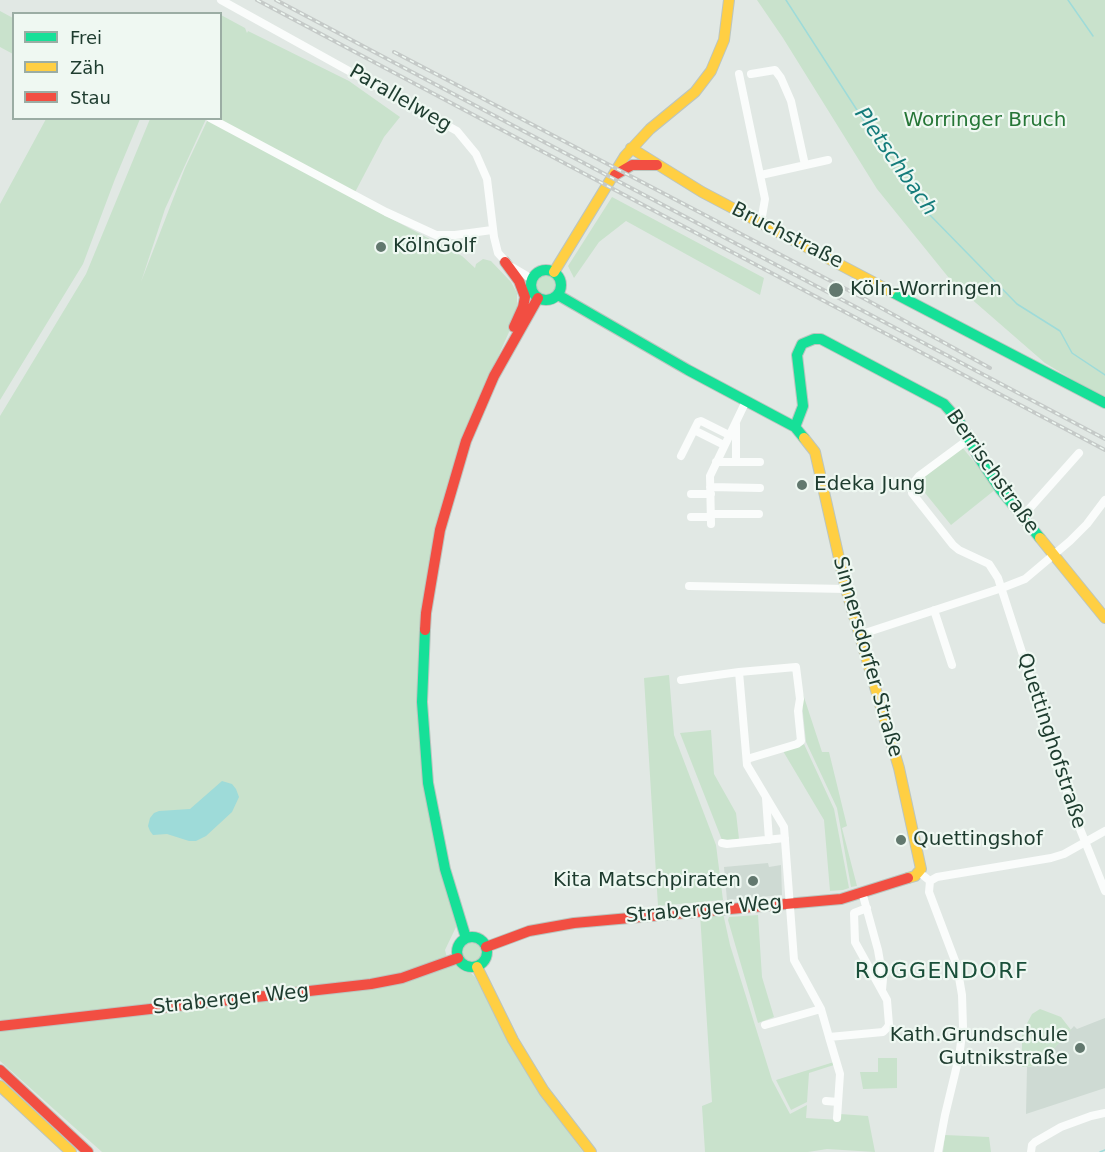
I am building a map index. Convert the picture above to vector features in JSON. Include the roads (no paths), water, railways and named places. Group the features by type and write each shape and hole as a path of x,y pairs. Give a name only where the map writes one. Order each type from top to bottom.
{"main road":[{"path":"554,272 610,178 631,148 695,92 706,79 715,64 724,40 729,0"},
{"name":"Bruchstraße","path":"631,148 702,192 1105,403"},
{"path":"610,178 632,165 657,165"},
{"path":"505,262 519,281 525,297 508,341 505,356"},
{"path":"544,270 554,272 561,285 558,295 548,301 538,298 531,290 532,279 544,270"},
{"name":"Sinnersdorfer Straße","path":"558,295 687,370 795,427 815,452 846,589 908,805 921,863 920,873"},
{"path":"466,938 445,869 428,783 423,728 424,644 435,552 450,492 479,410 505,356 538,298"},
{"name":"Berrischstraße","path":"795,427 803,396 797,355 802,344 810,340 817,339 944,404 959,421 1000,489 1105,618"},
{"name":"Straberger Weg","path":"486,947 530,931 574,923 841,899 911,878 920,873"},
{"path":"476,937 484,942 486,947 487,956 477,967 468,967 458,958 458,946 466,938 476,937"},
{"name":"Straberger Weg","path":"0,1026 386,982 458,958"},
{"path":"477,967 513,1040 544,1090 591,1152"},
{"path":"0,1070 88,1152"},
{"path":"0,1086 72,1152"}],"street":[{"name":"Parallelweg","path":"221,0 457,131 476,154 487,179 492,230 498,253 505,262"},
{"path":"751,74 775,70 781,78 791,101 805,165"},
{"path":"739,74 765,199 761,222"},
{"path":"214,120 377,208 436,235 492,230"},
{"path":"761,175 828,160"},
{"path":"505,262 532,279"},
{"path":"711,518 710,476 746,401"},
{"path":"681,456 698,422 701,421 729,435"},
{"path":"735,423 736,462"},
{"path":"694,430 724,446"},
{"name":"Quettinghofstraße","path":"969,439 919,476 914,482 912,493 953,545 989,564 994,570 1002,588 1085,843 1105,891"},
{"path":"1022,517 1079,453"},
{"path":"716,462 760,462"},
{"path":"691,494 760,488"},
{"path":"859,634 1025,579 1088,524 1105,500"},
{"path":"691,517 711,518 759,514"},
{"path":"689,586 846,589"},
{"path":"934,610 952,665"},
{"path":"681,680 796,667 800,699 798,711 801,741 747,759"},
{"path":"739,672 747,765 783,823 794,960 821,1009 840,1074 837,1118"},
{"path":"766,798 769,840"},
{"path":"930,881 1051,858 1105,831"},
{"path":"722,843 785,838"},
{"path":"920,873 930,881"},
{"path":"930,881 928,888 931,899 960,975 963,1012 959,1057 938,1152"},
{"path":"862,892 878,950 883,978 882,990"},
{"path":"829,1037 883,1032 889,1025 887,1000 855,942 854,913 867,908"},
{"path":"765,1025 821,1009"},
{"path":"826,1101 838,1102"},
{"path":"1031,1152 1035,1142 1061,1127 1105,1113"}],"water":[{"path":"222,781 232,784 239,797 232,812 206,836 196,841 189,841 167,834 153,835 150,831 148,826 154,813 190,809"}],"waterway":[{"name":"Pletschbach","path":"786,0 895,169 926,211 1017,304 1060,331 1072,353 1105,375"},
{"path":"1068,0 1093,36"},
{"name":"Pletschbach","path":"1100,1152 1105,1150"}],"railway":[{"path":"257,0 1105,450"},
{"path":"276,0 1105,439"},
{"path":"394,52 865,299 990,368"}],"place":[{"name":"KölnGolf","path":"381,247"},
{"name":"Köln-Worringen","path":"836,290"},
{"name":"Edeka Jung","path":"802,485"},
{"name":"Quettingshof","path":"901,840"},
{"name":"Kita Matschpiraten","path":"753,881"},
{"name":"Kath.Grundschule Gutnikstraße","path":"1080,1048"}],"district":[{"name":"ROGGENDORF","path":"942,972"}],"park label":[{"name":"Worringer Bruch","path":"985,121"}]}
